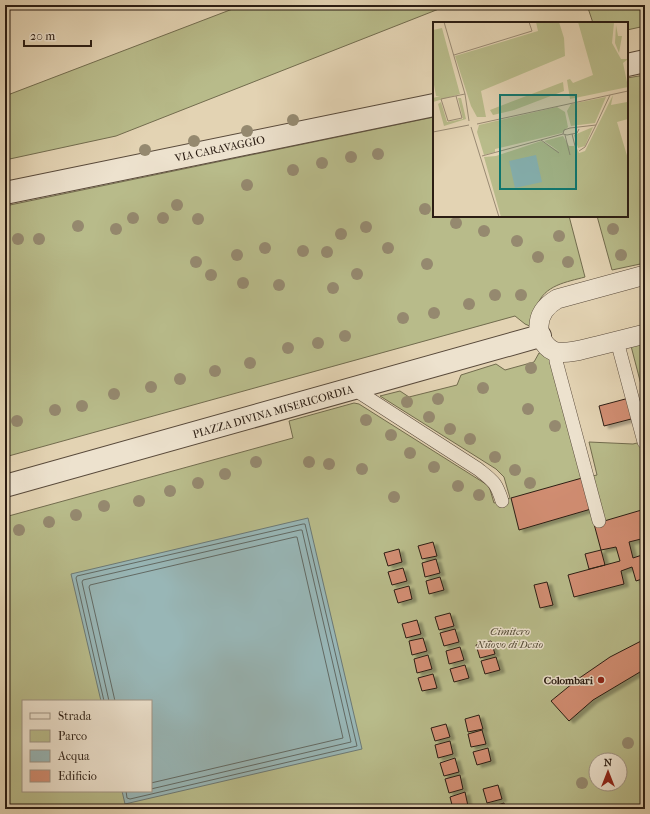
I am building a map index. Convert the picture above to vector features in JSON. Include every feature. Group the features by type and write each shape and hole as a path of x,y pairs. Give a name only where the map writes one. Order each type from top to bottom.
{"street":[{"path":"628,65 645,61"},
{"name":"VIA CARAVAGGIO","path":"5,193 433,105"},
{"path":"645,275 557,299 546,307 540,318 539,327 540,336 544,343 549,349 556,352 573,352 645,334"},
{"name":"PIAZZA DIVINA MISERICORDIA","path":"5,486 540,336"}],"lane":[{"path":"617,341 644,442"},
{"path":"556,352 556,361 599,521"},
{"path":"354,389 478,469 497,486 502,501"}],"green space":[{"path":"243,5 449,5 116,136 5,160 5,96"},
{"path":"587,5 645,5 645,26 628,30 628,22 593,22"},
{"path":"645,75 645,263 612,270 597,217 628,217 628,78"},
{"path":"433,117 433,217 569,217 585,277 564,283 545,293 537,306 532,327 525,324 515,316 5,457 5,206"},
{"path":"645,342 645,400 631,346"},
{"name":"Cimitero Nuovo di Desio","path":"549,352 588,477 597,475 589,442 633,444 645,441 645,809 5,809 5,517 293,438 289,421 354,403 359,404 489,486 494,503 510,498 504,477 496,469 380,396 400,391 409,397 457,385 461,375 496,364 505,370 534,362 539,353"}],"water":[{"path":"308,518 362,749 125,804 122,792 152,792 152,700 101,700 71,574"}],"building":[{"path":"629,398 635,418 604,426 599,406"},
{"path":"582,478 591,509 519,530 511,498"},
{"path":"645,509 645,538 629,542 633,558 645,554 645,578 636,581 632,567 621,571 624,584 574,597 568,575 620,561 616,547 601,550 594,524"},
{"path":"433,542 437,556 422,559 418,546"},
{"path":"399,549 402,562 388,566 384,553"},
{"path":"601,550 605,565 589,569 585,554"},
{"path":"436,559 440,573 425,577 422,563"},
{"path":"403,568 407,581 392,585 388,572"},
{"path":"440,577 444,590 429,594 426,581"},
{"path":"547,582 553,605 540,608 534,585"},
{"path":"409,586 412,599 398,603 394,590"},
{"path":"450,613 454,626 439,630 435,617"},
{"path":"417,620 421,634 406,638 402,624"},
{"path":"455,629 459,642 444,646 440,633"},
{"path":"423,638 427,651 412,655 409,641"},
{"name":"Colombari","path":"645,639 645,669 593,700 569,721 551,701 578,679 610,657"},
{"path":"491,641 495,654 480,658 476,645"},
{"path":"460,647 464,660 449,664 446,651"},
{"path":"428,655 432,669 417,673 414,659"},
{"path":"496,657 500,670 485,674 481,661"},
{"path":"465,665 469,678 454,682 450,669"},
{"path":"433,674 437,688 422,691 418,678"},
{"path":"479,715 483,729 468,732 465,719"},
{"path":"446,724 450,737 435,741 431,728"},
{"path":"482,730 486,744 471,747 468,734"},
{"path":"450,741 453,754 438,758 435,745"},
{"path":"488,748 491,761 477,765 473,752"},
{"path":"455,758 459,772 444,776 440,763"},
{"path":"460,775 463,789 449,793 445,779"},
{"path":"498,785 502,799 487,803 483,789"},
{"path":"465,792 468,806 453,809 450,797"},
{"path":"504,803 506,809 490,809 490,807"}],"place":[{"name":"Colombari","path":"601,680"}]}
